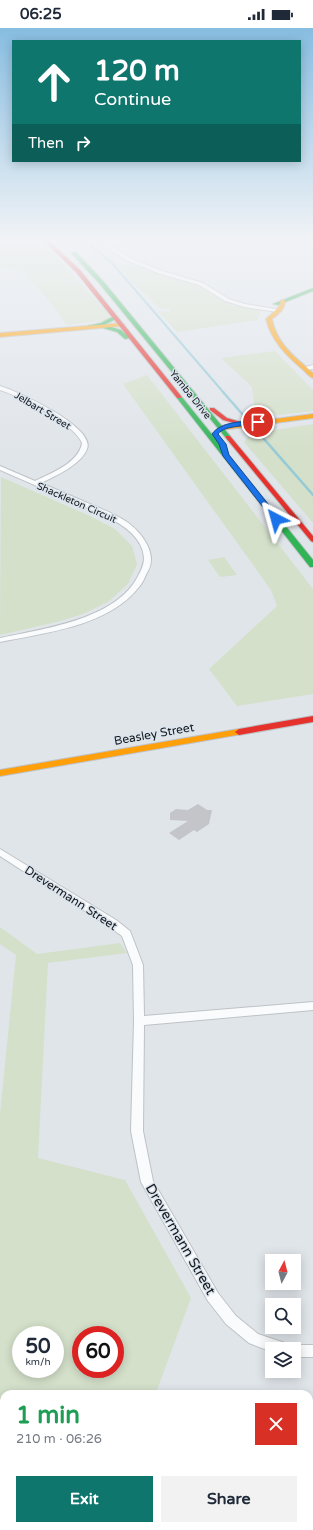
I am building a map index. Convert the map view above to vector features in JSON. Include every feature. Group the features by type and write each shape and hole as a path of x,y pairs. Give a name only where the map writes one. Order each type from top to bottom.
{"main road":[{"name":"Yamba Drive","path":"110,311 313,565"},
{"name":"Yamba Drive","path":"125,311 313,540"},
{"path":"273,311 271,315 271,331 276,338 309,367 313,376"},
{"path":"66,330 119,322 134,323"},
{"path":"0,335 105,327 119,322"},
{"path":"105,327 119,331 126,338 135,342"},
{"path":"202,404 225,419 246,425"},
{"path":"201,424 221,429 313,416"},
{"path":"233,443 246,425"},
{"path":"221,429 215,434 223,444 226,455"},
{"name":"Beasley Street","path":"0,773 313,719"}],"street":[{"path":"260,311 271,315"},
{"name":"Jelbart Street","path":"0,388 22,395 34,402 76,430 82,436 85,443 84,449 80,456 56,474 36,483"},
{"name":"Shackleton Circuit","path":"0,468 104,513 124,524 137,534 145,548 148,562 143,577 130,594 112,608 85,620 0,640"},
{"name":"Drevermann Street","path":"0,852 112,923 126,934 138,965 139,1022 137,1131 147,1182 213,1297 231,1320 254,1340 265,1343"},
{"path":"139,1022 313,1006"},
{"path":"301,1352 313,1351"}],"green space":[{"path":"57,311 106,311 110,316 105,321 66,325"},
{"path":"158,311 259,311 260,313 257,320 177,332"},
{"path":"275,351 313,390 313,411 279,415 255,410 252,387 221,358"},
{"path":"147,375 313,589 313,694 237,706 209,669 277,606 271,590 123,384"},
{"path":"313,424 313,523 244,442 250,434"},
{"path":"1,477 90,516 115,529 132,546 137,564 128,584 108,602 83,614 57,622 0,635"},
{"path":"224,557 237,575 220,577 208,560"},
{"path":"0,927 37,954 120,943 127,953 48,963 38,1158 125,1180 191,1298 157,1390 0,1390 0,1114 16,955 0,944"}],"building":[{"path":"198,804 207,810 212,810 209,824 197,832 194,830 179,840 169,833 188,821 170,820 170,813 176,809 188,810"}],"waterway":[{"path":"153,311 224,393"},
{"path":"223,392 313,495"}],"traffic: fast":[{"path":"125,311 228,437"},
{"path":"85,327 102,324 114,318"},
{"path":"105,327 119,331 127,338"},
{"path":"179,397 313,565"}],"traffic: slow":[{"path":"278,311 269,319 275,336 292,358 313,376"},
{"path":"0,335 122,325"},
{"path":"221,428 313,416"},
{"path":"0,773 239,732"}],"traffic: jam":[{"path":"110,311 179,397"},
{"path":"212,409 225,419 245,424"},
{"path":"228,437 313,540"},
{"path":"239,732 313,719"}],"route":[{"path":"258,422 225,427 218,429 215,434 223,444 226,455 276,519"}]}
